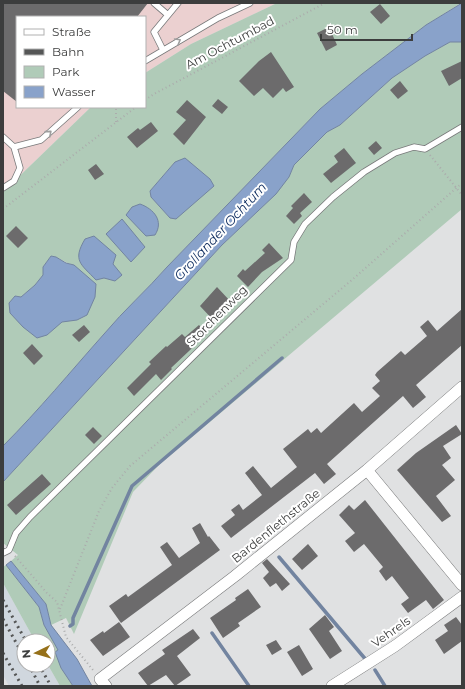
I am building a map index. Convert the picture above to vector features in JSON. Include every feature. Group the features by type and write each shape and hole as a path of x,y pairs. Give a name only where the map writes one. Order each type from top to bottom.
{"street":[{"name":"Bardenflethstraße","path":"103,682 367,470 462,387"},
{"path":"367,470 462,585"},
{"name":"Vehrels","path":"332,686 395,646 462,597"}],"lane":[{"path":"154,3 168,15"},
{"path":"163,50 154,32 178,3"},
{"path":"146,60 218,18 250,3"},
{"path":"14,148 41,140 77,108"},
{"name":"Storchenweg","path":"8,550 16,533 30,517 291,260 294,242 304,224 333,197 364,172 395,153 414,147 425,149 462,127"},
{"path":"3,137 14,148 20,168 14,181 3,188"},
{"path":"3,553 8,550"}],"path":[{"name":"Am Ochtumbad","path":"146,99 325,3"},
{"path":"116,108 116,122"},
{"path":"3,209 135,108"},
{"path":"425,149 462,195"},
{"path":"60,609 100,512 112,488 130,466 353,279 462,183"},
{"path":"6,200 8,204"},
{"path":"8,550 47,594 57,602 66,637 103,682"}],"shaded area":[{"path":"3,3 277,3 191,44 146,72 146,16 16,16 16,108 90,108 3,192"},
{"path":"3,583 31,633 16,633 16,673 53,673 60,686 9,686 3,675"}],"green space":[{"path":"277,3 461,3 426,25 362,74 320,109 119,317 3,446 3,192 90,108 146,108 146,72 191,44","holes":["175,162 214,186 170,218 151,197 150,191","51,256 74,265 88,311 84,317 60,323 47,335 15,296 21,297 35,285 43,275 43,267"]},
{"path":"450,42 462,42 462,209 159,465 133,492 74,634 66,618 51,625 46,604 11,561 18,555 3,543 3,482 222,245 261,208 289,177 294,165 327,132 340,125 392,78 425,56"},
{"path":"6,565 39,607 44,625 49,633 31,633 3,583 3,567"},
{"path":"56,645 59,650 61,668 73,686 60,686 53,673 56,673"}],"water":[{"name":"Grollander Ochtum","path":"462,3 462,42 450,42 425,56 392,78 340,125 327,132 294,165 289,177 276,194 222,245 3,482 3,446 127,308 152,284 320,109 362,74 426,25"},
{"path":"185,158 210,179 214,186 176,219 170,218 151,197 150,191 175,162"},
{"path":"140,204 150,209 158,220 158,230 155,235 146,236 126,215 132,207"},
{"path":"122,219 145,247 131,262 106,234"},
{"path":"94,236 116,255 113,264 122,275 115,281 104,278 96,280 80,262 79,252 81,246 85,239"},
{"path":"51,256 74,265 96,284 95,297 87,315 77,320 62,322 47,335 37,338 23,327 10,313 9,303 15,296 21,297 35,285 43,275 43,267"},
{"path":"11,561 46,604 51,625 77,659 92,686 73,686 61,668 56,655 56,651 58,650 56,646 56,633 48,633 44,625 39,607 6,565"}],"building":[{"path":"3,3 148,3 138,16 16,16 16,101 3,91"},
{"path":"380,4 390,16 381,24 370,12"},
{"path":"329,27 337,45 326,51 317,33"},
{"path":"271,52 294,87 286,92 283,88 273,98 263,88 254,96 239,81 259,61"},
{"path":"462,61 462,78 449,86 441,71"},
{"path":"400,81 408,91 398,99 390,90"},
{"path":"218,99 228,107 222,114 212,106"},
{"path":"187,100 206,117 184,145 173,134 186,120 176,112"},
{"path":"151,122 158,131 137,148 127,137 138,128 140,130"},
{"path":"376,141 382,148 374,155 368,148"},
{"path":"344,148 356,163 331,183 323,174 338,162 334,156"},
{"path":"96,164 104,174 95,180 88,170"},
{"path":"304,193 312,202 300,213 302,216 294,224 286,216 293,208 291,206"},
{"path":"16,226 28,238 18,248 6,236"},
{"path":"269,243 283,258 262,272 248,287 237,276 243,269 245,271 265,253 262,250"},
{"path":"217,287 231,302 214,321 200,306"},
{"path":"462,309 462,345 416,385 426,397 413,408 403,396 327,464 336,474 324,484 315,473 231,538 221,526 235,515 231,510 239,504 243,510 262,495 245,473 253,466 271,488 297,467 283,449 308,429 311,433 317,428 321,433 354,403 362,412 380,396 372,388 380,381 375,375 377,372 401,351 405,355 427,336 420,327 428,320 437,331"},
{"path":"84,325 90,332 79,342 72,335"},
{"path":"199,325 207,334 171,368 172,369 161,380 156,374 134,396 127,388 151,364 149,362 166,346 167,347 182,334 185,337"},
{"path":"32,344 43,356 34,365 23,353"},
{"path":"456,425 462,434 443,446 451,458 442,465 455,480 436,496 451,516 442,522 397,470 416,453"},
{"path":"93,427 102,436 94,444 85,435"},
{"path":"42,474 51,484 16,515 7,505"},
{"path":"365,500 444,600 433,609 426,600 408,613 401,604 409,598 392,576 386,581 379,571 383,567 364,544 354,552 345,541 355,533 339,515 349,505 354,510"},
{"path":"200,523 208,537 209,536 220,550 121,623 109,606 126,594 128,597 172,565 160,547 167,542 179,558 200,543 192,528"},
{"path":"308,544 318,556 302,570 292,559"},
{"path":"267,559 290,584 282,591 276,583 270,587 263,578 269,572 262,563"},
{"path":"248,589 261,607 238,623 240,626 223,638 210,618 236,600 235,598"},
{"path":"325,615 334,627 329,631 342,651 330,659 309,629"},
{"path":"456,617 462,625 462,641 444,654 435,640 448,631 444,625"},
{"path":"119,622 130,637 103,656 90,640 103,631 104,633"},
{"path":"193,629 200,638 177,656 191,675 175,686 166,675 148,686 138,673 165,654 162,650"},
{"path":"276,640 282,649 272,655 266,645"},
{"path":"299,645 313,669 302,676 287,652"}],"waterway":[{"path":"70,626 73,624 73,618 132,486 282,358"},
{"path":"279,557 367,661"},
{"path":"212,633 249,686"},
{"path":"375,670 385,686"}],"railway":[{"path":"3,600 22,633"},
{"path":"3,619 16,643"},
{"path":"3,653 22,686"},
{"path":"33,673 40,686"},
{"path":"44,673 51,686"}]}
